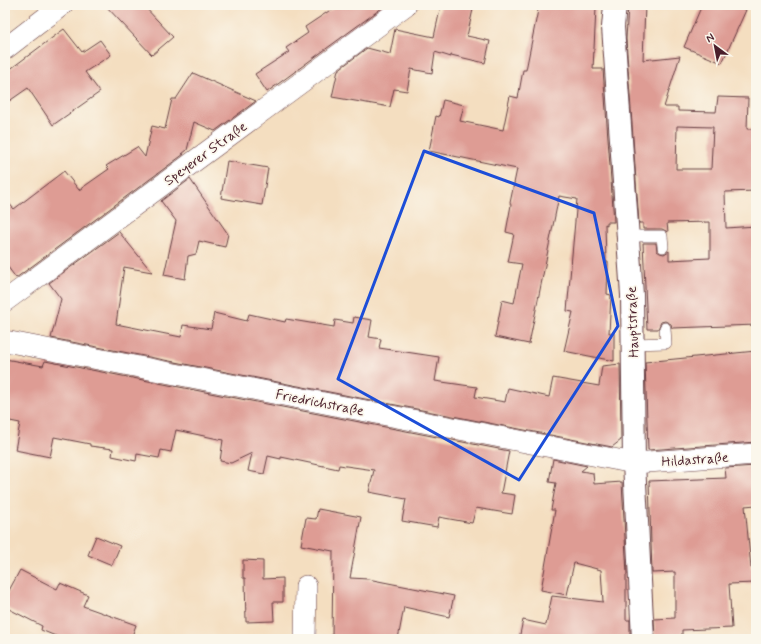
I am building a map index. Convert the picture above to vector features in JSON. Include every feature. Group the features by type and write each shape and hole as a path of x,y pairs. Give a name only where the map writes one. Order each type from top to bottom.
{"street":[{"path":"5,48 62,5"},
{"name":"Speyerer Straße","path":"5,301 406,5"},
{"name":"Hauptstraße","path":"615,5 613,27 632,295 634,463 642,639"},
{"name":"Friedrichstraße","path":"5,341 634,463"},
{"name":"Hildastraße","path":"634,463 756,454"},
{"path":"305,639 306,586"}],"lane":[{"path":"628,236 662,236 662,247"},
{"path":"633,344 666,343 665,328"}],"highlighted area":[{"path":"424,151 594,213 618,326 519,480 338,379"}],"building":[{"path":"105,5 143,5 173,37 152,55"},
{"path":"338,5 386,5 267,92 255,74 289,52 286,48 308,33 305,27"},
{"path":"441,5 474,5 467,36 490,41 485,63 451,55 451,57 435,52 432,73 411,69 407,91 394,89 390,107 332,97 338,70 367,48 390,54 395,29 434,37"},
{"path":"539,5 581,5 596,8 593,69 603,69 614,222 607,222 607,225 605,224 606,262 608,262 607,294 611,295 609,333 614,333 614,361 564,351 573,312 567,311 577,199 559,196 529,344 495,337 502,300 514,303 522,264 508,262 514,234 506,232 517,169 429,151 436,116 439,117 443,100 464,105 460,121 503,130 510,96 518,98 523,70 526,70"},
{"path":"628,5 645,5 643,60 680,56 664,107 678,107 678,111 716,112 718,97 748,98 747,129 756,129 756,191 725,192 726,228 756,226 756,325 672,328 671,324 665,321 661,322 658,329 647,329 643,243 656,243 657,251 660,253 664,254 669,251 669,260 710,258 710,222 667,223 668,232 662,229 643,229 643,223 639,223 626,39","holes":["677,126 713,127 711,169 676,169"]},
{"path":"702,5 734,5 746,10 722,63 684,47"},
{"path":"64,29 82,52 100,40 111,55 85,72 100,92 53,125 28,88 5,104 5,73"},
{"path":"193,73 256,101 215,131 194,122 187,150 182,154 184,154 16,278 5,263 5,199 14,209 64,171 79,190 109,169 106,166 137,147 145,157 152,126 165,129 172,99 176,99"},
{"path":"227,161 268,168 262,205 221,198"},
{"path":"190,179 228,234 225,247 199,241 196,254 188,256 185,279 164,275 176,221 161,201"},
{"path":"119,232 152,272 124,267 116,324 181,337 183,325 211,329 214,313 247,321 249,314 285,322 286,319 334,327 335,320 353,323 354,317 372,320 369,337 381,339 379,348 439,357 435,381 477,387 475,397 505,402 508,388 549,397 553,378 599,386 602,366 620,364 621,440 612,447 51,338 61,299 49,283"},
{"path":"756,351 756,442 648,450 645,362"},
{"path":"5,359 43,366 45,361 509,451 501,493 515,495 512,514 476,508 472,523 439,517 437,527 402,521 406,499 369,492 374,470 339,465 338,469 281,457 281,459 268,456 264,474 248,471 252,453 231,463 220,461 223,440 176,430 171,452 161,450 159,458 137,454 136,461 112,456 113,449 90,446 90,444 54,437 50,457 15,450 20,423 5,420"},
{"path":"553,459 587,466 581,471 593,473 594,484 622,482 627,575 626,620 630,620 630,639 519,639 523,620 546,625 552,596 603,602 601,570 574,563 567,595 541,590 555,510 551,510 556,483 549,482"},
{"path":"756,466 756,505 745,506 751,568 754,568 755,583 729,584 732,628 682,630 682,639 655,639 654,619 675,618 675,572 652,573 649,481 726,478 725,468"},
{"path":"318,509 361,517 350,578 368,579 454,596 449,617 404,607 398,639 332,639 333,551 301,545 306,518 316,519"},
{"path":"96,536 120,546 112,565 88,555"},
{"path":"243,560 263,561 263,579 283,578 283,602 273,602 274,621 246,622"},
{"path":"20,570 57,589 60,583 88,595 83,606 136,625 131,639 63,639 41,630 42,626 5,607 5,598"}]}
